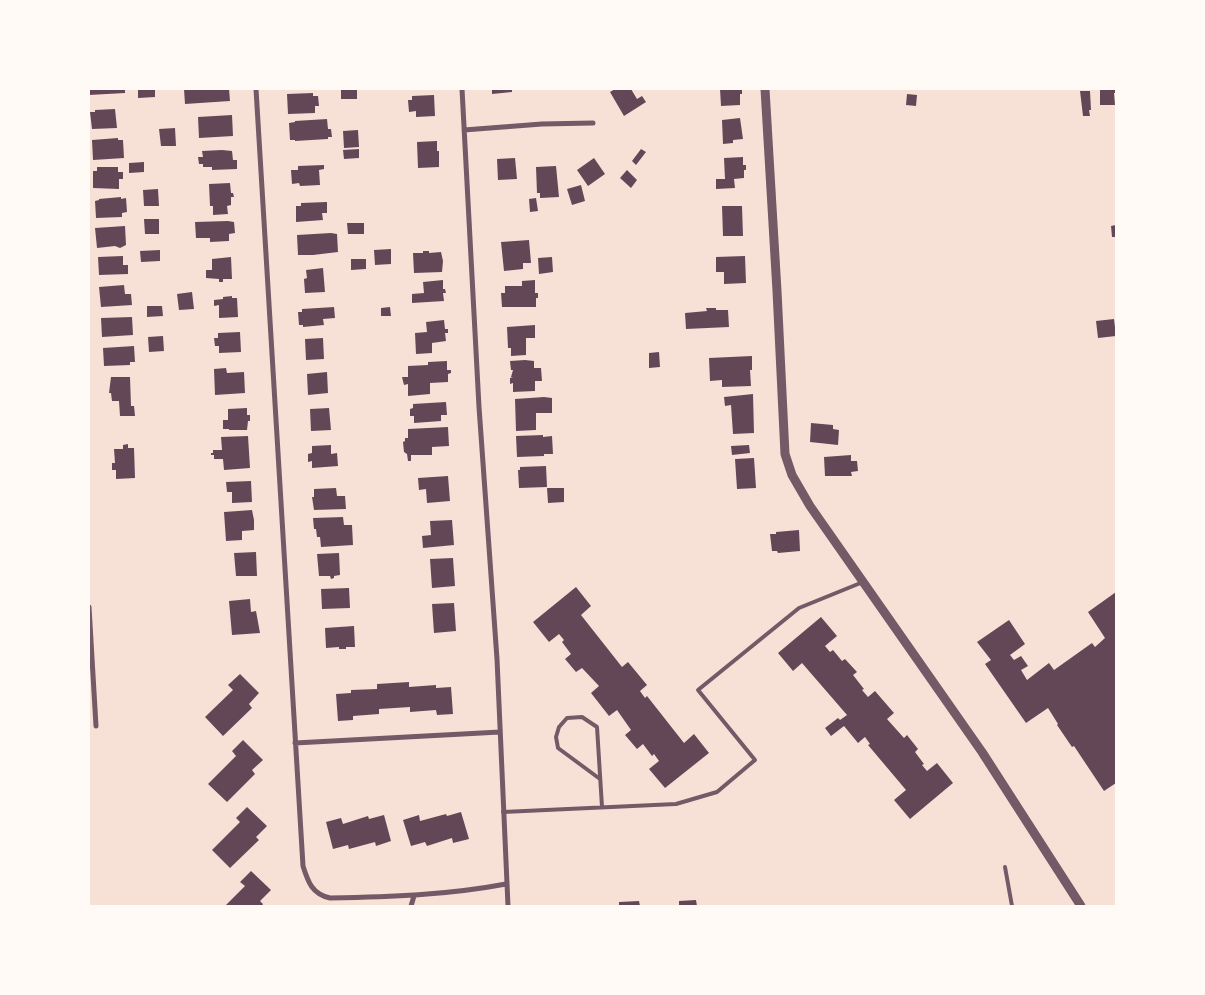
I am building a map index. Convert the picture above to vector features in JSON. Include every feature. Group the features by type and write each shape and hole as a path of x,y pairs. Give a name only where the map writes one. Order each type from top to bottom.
{"street":[{"path":"256,89 303,866 308,883 320,896 330,898 414,896 470,891 506,884"},
{"path":"462,89 479,407 497,659 508,906"},
{"path":"765,89 778,291 785,454 792,475 810,506 982,752 1081,906"},
{"path":"464,130 542,124 593,123"},
{"path":"89,607 96,726"},
{"path":"295,743 500,732"},
{"path":"411,906 414,896"}],"lane":[{"path":"504,812 676,804 717,792 755,760 698,690 799,608 863,582"},
{"path":"600,779 558,748 556,737 559,727 568,718 582,717 597,727 602,808"},
{"path":"1005,867 1012,906"}],"building":[{"path":"89,89 125,89 125,93 89,95"},
{"path":"138,89 155,89 155,97 138,98"},
{"path":"184,89 229,89 230,101 185,104"},
{"path":"341,89 357,89 357,99 341,99"},
{"path":"492,89 512,89 512,92 492,94"},
{"path":"615,89 631,89 637,99 642,96 646,102 624,116 610,92"},
{"path":"720,89 742,89 740,105 721,106"},
{"path":"1100,89 1116,89 1116,93 1114,93 1115,105 1100,105"},
{"path":"1080,91 1090,91 1090,116 1083,116"},
{"path":"313,93 313,96 318,96 319,106 315,106 315,113 288,114 287,94"},
{"path":"907,94 917,95 916,106 906,105"},
{"path":"434,95 435,116 416,117 416,111 409,112 408,100 412,100 412,96"},
{"path":"115,109 117,128 92,129 90,112"},
{"path":"232,115 233,136 199,138 198,117"},
{"path":"740,118 743,139 723,144 722,120"},
{"path":"327,119 328,129 331,129 332,137 328,137 328,139 290,140 289,123"},
{"path":"175,128 176,146 161,146 159,129"},
{"path":"358,130 359,147 344,148 343,131"},
{"path":"118,138 118,140 123,140 124,158 93,160 92,140"},
{"path":"437,141 439,167 418,168 417,142"},
{"path":"359,149 359,158 344,159 343,150"},
{"path":"641,149 646,152 636,165 632,161"},
{"path":"202,151 232,151 233,160 237,160 237,169 212,170 212,167 203,167 203,164 199,164 198,157 203,157"},
{"path":"743,157 743,165 746,165 744,178 734,179 735,188 716,189 716,179 725,179 724,158"},
{"path":"515,158 517,179 498,180 497,159"},
{"path":"594,158 605,174 588,186 577,170"},
{"path":"144,162 144,172 129,173 129,163"},
{"path":"324,165 324,169 319,170 320,185 300,186 299,183 292,184 291,170 298,170 298,166"},
{"path":"556,166 559,197 540,198 540,193 537,193 536,167"},
{"path":"97,167 118,167 118,172 123,172 123,179 119,179 119,189 93,188 93,171 97,171"},
{"path":"627,170 637,180 631,188 620,178"},
{"path":"230,183 231,193 233,193 234,197 231,197 231,205 227,206 228,214 213,215 213,206 210,206 209,184"},
{"path":"581,185 585,201 572,205 567,189"},
{"path":"158,189 159,206 144,206 143,190"},
{"path":"121,197 121,199 126,198 127,212 122,213 122,217 96,218 95,201"},
{"path":"536,198 538,211 530,212 529,199"},
{"path":"327,202 327,213 322,213 323,220 296,222 296,206 301,206 301,203"},
{"path":"722,206 742,206 743,236 723,236"},
{"path":"144,219 159,219 159,234 145,234"},
{"path":"195,222 234,222 235,233 229,234 229,241 210,242 210,238 196,238"},
{"path":"347,223 364,223 364,234 348,234"},
{"path":"1116,225 1116,237 1112,237 1111,226"},
{"path":"125,226 126,245 120,248 115,246 97,248 95,228"},
{"path":"337,234 338,252 298,255 297,235"},
{"path":"529,240 531,263 523,263 523,269 504,271 501,242"},
{"path":"391,249 391,264 375,265 374,250"},
{"path":"160,250 160,261 141,262 140,251"},
{"path":"423,251 429,251 429,253 441,252 443,261 442,272 414,273 413,253 423,253"},
{"path":"123,256 123,265 128,265 128,274 99,275 98,257"},
{"path":"745,256 746,283 724,284 724,272 716,272 716,257"},
{"path":"231,257 232,279 223,279 223,282 219,282 219,279 206,278 206,270 212,270 212,259"},
{"path":"552,257 553,272 539,274 538,258"},
{"path":"351,259 366,259 366,269 351,270"},
{"path":"323,268 325,292 305,293 304,279 307,278 306,270"},
{"path":"443,280 443,289 445,289 446,293 443,293 444,301 412,303 412,294 424,293 423,282"},
{"path":"535,280 535,293 538,293 536,307 502,307 501,293 505,293 505,286 522,286 522,281"},
{"path":"124,285 125,294 131,294 132,305 101,307 99,287"},
{"path":"192,292 194,309 179,310 177,294"},
{"path":"232,296 232,298 237,298 238,317 219,318 219,305 214,306 214,300"},
{"path":"147,306 162,306 163,316 147,317"},
{"path":"334,307 335,318 323,319 324,325 303,327 303,325 299,325 298,312 302,312 302,309"},
{"path":"390,307 391,316 381,316 381,308"},
{"path":"706,308 728,310 729,327 686,329 685,313 707,311"},
{"path":"132,317 133,335 102,337 101,318"},
{"path":"1114,319 1116,336 1098,338 1096,321"},
{"path":"444,320 445,329 448,329 448,333 445,333 446,341 432,343 432,353 416,354 415,333 427,332 426,322"},
{"path":"535,325 535,338 526,338 526,355 511,356 511,348 508,348 507,327"},
{"path":"240,332 241,352 219,353 219,346 215,346 214,338 218,338 218,333"},
{"path":"163,336 164,351 149,352 148,337"},
{"path":"323,338 324,359 306,360 305,339"},
{"path":"134,346 135,362 130,362 130,365 104,366 103,348"},
{"path":"659,352 660,367 649,368 649,353"},
{"path":"752,356 752,370 750,370 751,386 722,387 722,380 710,381 709,358"},
{"path":"447,361 447,370 451,370 451,373 448,374 448,382 430,383 430,394 408,396 408,384 404,385 402,377 408,377 408,366 428,365 428,362"},
{"path":"510,361 534,361 534,368 541,368 542,381 535,381 535,391 513,392 513,383 510,384 513,370 511,370"},
{"path":"226,368 227,373 244,372 245,393 215,395 214,369"},
{"path":"327,372 328,393 308,395 307,374"},
{"path":"111,377 130,377 131,406 134,406 135,416 120,416 119,401 112,401 111,393 109,393"},
{"path":"753,394 754,433 733,434 731,405 725,406 724,397"},
{"path":"552,398 552,413 536,413 536,430 516,431 515,399"},
{"path":"446,402 447,415 441,415 441,421 414,423 414,416 410,416 410,409 413,408 413,404"},
{"path":"247,408 247,415 250,415 250,421 248,421 247,430 223,429 223,420 228,420 228,409"},
{"path":"329,408 331,430 311,431 310,409"},
{"path":"811,423 833,425 833,429 839,430 838,445 810,442"},
{"path":"448,427 449,446 432,447 432,455 411,455 411,461 408,461 407,454 404,452 403,442 405,438 408,438 408,429"},
{"path":"543,435 543,437 552,436 553,454 517,457 516,436"},
{"path":"248,436 250,468 224,470 223,459 214,459 214,455 211,455 213,450 222,450 221,437"},
{"path":"128,444 128,448 134,448 135,478 116,479 116,470 112,470 112,463 115,463 114,449 123,449 123,445"},
{"path":"331,445 331,454 337,453 338,466 312,468 312,461 308,462 308,454 312,453 312,446"},
{"path":"749,445 750,453 732,455 731,446"},
{"path":"851,455 851,461 857,461 858,471 851,472 852,476 825,476 824,457"},
{"path":"754,458 756,488 737,489 735,459"},
{"path":"546,466 547,487 519,488 518,470 520,470 520,467"},
{"path":"448,476 450,501 427,503 426,489 419,490 418,478"},
{"path":"251,481 252,502 232,503 232,492 227,492 226,482"},
{"path":"336,488 337,496 345,496 346,509 314,510 312,497 314,497 314,489"},
{"path":"547,488 564,488 564,502 548,503"},
{"path":"252,510 254,530 242,531 242,540 226,541 224,512"},
{"path":"343,517 344,525 352,525 353,545 321,547 320,537 317,537 316,529 314,529 313,518"},
{"path":"452,520 454,545 423,548 422,536 431,535 430,521"},
{"path":"799,530 800,551 778,553 777,551 772,551 770,534"},
{"path":"256,552 257,576 236,576 234,553"},
{"path":"339,553 340,575 334,576 331,579 330,576 319,576 317,554"},
{"path":"453,558 455,586 432,588 430,559"},
{"path":"576,587 591,606 581,615 622,667 628,662 647,685 640,691 645,698 647,696 684,743 694,734 709,753 665,788 649,769 659,761 654,754 652,756 643,744 637,749 625,735 631,730 617,710 609,716 591,693 599,686 582,668 576,672 565,659 571,654 562,642 564,640 559,634 549,642 533,622"},
{"path":"349,588 350,608 322,609 321,589"},
{"path":"1116,592 1116,783 1104,791 1074,746 1072,747 1057,725 1048,708 1026,723 985,664 991,660 977,642 1009,620 1025,644 1010,655 1014,660 1021,656 1028,666 1021,670 1027,680 1049,663 1054,670 1092,643 1095,647 1105,638 1088,612"},
{"path":"250,599 251,612 256,611 260,633 232,635 229,601"},
{"path":"454,603 456,631 434,633 432,604"},
{"path":"821,617 837,636 825,646 830,652 833,650 842,661 845,659 857,672 853,675 868,697 875,691 894,713 887,719 904,738 907,735 918,749 915,752 927,771 937,763 953,783 910,819 894,800 906,790 868,745 870,744 865,737 858,743 844,726 831,736 825,728 838,718 840,720 847,715 802,663 793,671 778,653"},
{"path":"354,626 355,647 346,647 346,649 339,649 339,647 326,648 325,628"},
{"path":"240,674 259,693 249,704 252,708 223,736 205,717 233,690 228,685"},
{"path":"409,682 409,687 436,685 436,688 451,687 453,714 437,715 436,710 410,712 410,707 379,709 379,714 353,716 353,720 338,721 336,694 351,693 351,690 377,689 377,684"},
{"path":"243,740 263,760 252,770 255,774 227,802 208,784 236,756 232,751"},
{"path":"247,807 267,826 256,837 259,840 230,868 212,850 240,822 236,818"},
{"path":"461,812 469,839 453,843 452,838 427,846 425,842 411,846 403,820 419,815 420,821"},
{"path":"384,815 391,841 376,846 375,842 349,849 348,845 333,849 326,822 341,818 343,824 368,816 369,819"},
{"path":"251,871 271,890 260,901 263,904 262,906 225,906 245,886 240,882"},
{"path":"696,900 697,906 679,906 679,901"},
{"path":"639,901 640,906 619,906 619,902"}]}
